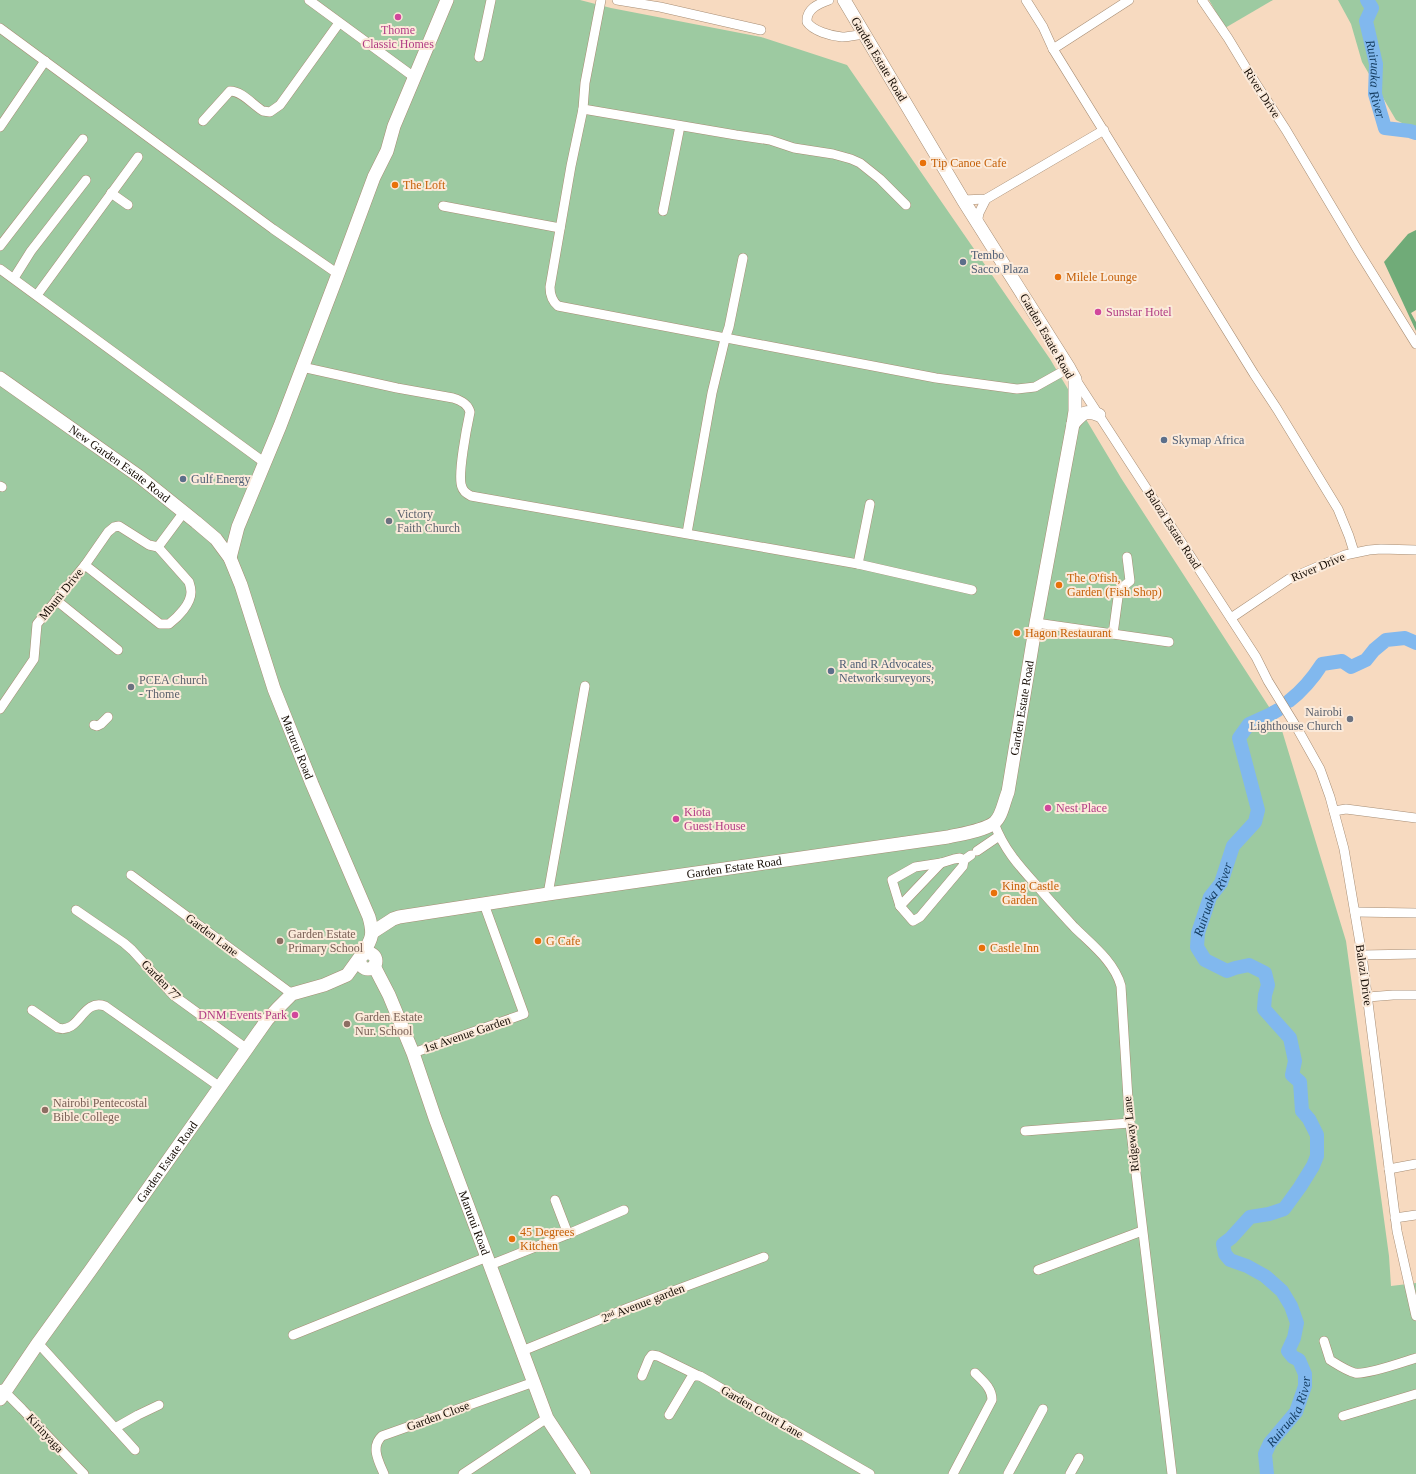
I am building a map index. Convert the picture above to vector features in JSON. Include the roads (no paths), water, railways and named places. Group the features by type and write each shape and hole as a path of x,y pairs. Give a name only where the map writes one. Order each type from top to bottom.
{"street":[{"path":"309,0 414,77"},
{"path":"230,558 238,527 265,463 374,177 387,151 394,126 447,0"},
{"path":"479,57 491,0"},
{"path":"601,0 583,109 574,149 560,228 550,294 553,301 558,306 936,378 1017,389 1035,387 1072,373"},
{"path":"617,0 661,3 761,30"},
{"path":"829,0 814,7 808,12 807,22 809,26 817,30 842,37 864,34"},
{"name":"Garden Estate Road","path":"2,1393 95,1265 276,1009 292,994 324,985 347,975 368,961 373,935 393,919 548,894 948,837 966,833 994,823 999,816 1008,792 1036,623 1073,424 1074,411 1072,373 977,223 844,0"},
{"path":"1026,0 1043,27 1053,49 1334,502 1349,536 1354,552"},
{"path":"1053,49 1129,0"},
{"name":"River Drive","path":"1202,0 1228,38 1286,130 1416,344"},
{"path":"203,121 230,91 241,94 266,113 273,111 285,98 340,23"},
{"path":"0,28 338,274"},
{"path":"0,127 46,61"},
{"path":"583,109 770,140 794,148 833,154 851,159 860,163 874,174 906,205"},
{"path":"663,211 680,126"},
{"path":"963,200 986,199 1104,130"},
{"path":"0,246 83,139"},
{"path":"37,296 138,157"},
{"path":"14,278 31,251 86,180"},
{"path":"111,193 128,205"},
{"path":"977,223 979,213 986,199"},
{"path":"443,206 560,228"},
{"path":"687,533 712,393 729,327 743,258"},
{"path":"0,269 265,463"},
{"path":"302,367 397,388 453,398 465,404 469,408 470,412 462,457 461,483 464,491 470,496 687,533 748,546 858,564 972,590"},
{"name":"Balozi Estate Road","path":"1072,373 1256,656 1268,681"},
{"name":"New Garden Estate Road","path":"0,378 140,477 216,539 230,558"},
{"path":"1073,424 1084,413 1089,412 1099,415"},
{"path":"858,564 870,504"},
{"path":"85,565 160,624 169,624 183,611 191,596 191,589 189,582 158,547 184,512"},
{"name":"Mbuni Drive","path":"0,709 34,659 37,624 85,565 108,532 114,527 119,526 149,545 158,547"},
{"path":"216,539 238,527"},
{"name":"River Drive","path":"1231,618 1289,579 1316,566 1354,552 1380,549 1416,550"},
{"path":"1113,634 1119,590 1130,581 1127,557"},
{"name":"Marurui Road","path":"230,558 241,586 274,689 312,784 369,917 373,935"},
{"path":"56,600 118,650"},
{"path":"1036,623 1169,642"},
{"name":"Balozi Drive","path":"1268,681 1320,769 1334,811 1344,849 1368,997 1395,1218 1400,1247 1412,1275 1416,1316"},
{"path":"548,894 585,686"},
{"path":"94,725 97,726 101,724 108,717"},
{"path":"1334,811 1346,809 1416,818"},
{"name":"Ridgeway Lane","path":"994,823 999,836 1011,856 1072,925 1108,961 1118,977 1121,986 1130,1123 1172,1474"},
{"path":"971,855 920,917 913,921 900,906 892,880 915,867 941,863 954,858 971,855 999,836"},
{"path":"900,906 941,863"},
{"name":"Garden Lane","path":"131,875 292,994"},
{"name":"1st Avenue Garden","path":"413,1053 524,1014 484,904"},
{"name":"Garden 77","path":"76,910 132,950 173,995 247,1049"},
{"path":"1355,912 1416,913"},
{"path":"369,917 393,919"},
{"path":"1362,955 1416,954"},
{"name":"Marurui Road","path":"368,961 389,995 413,1053 435,1118 548,1418 584,1474"},
{"path":"1368,997 1416,995"},
{"path":"32,1010 58,1028 67,1029 75,1024 87,1009 92,1006 105,1006 220,1087"},
{"path":"1025,1131 1130,1123"},
{"path":"1389,1169 1416,1164"},
{"path":"555,1200 568,1234"},
{"path":"294,1334 489,1261 568,1234 624,1210"},
{"path":"1395,1218 1416,1215"},
{"path":"1038,1270 1142,1231"},
{"name":"2ⁿᵈ Avenue garden","path":"522,1351 628,1308 764,1257"},
{"path":"1324,1341 1330,1360 1354,1373 1380,1369 1416,1358"},
{"path":"38,1343 135,1450"},
{"name":"Garden Court Lane","path":"642,1376 649,1358 652,1355 658,1356 698,1376 870,1474"},
{"path":"953,1474 992,1400 992,1393 989,1388 975,1373"},
{"path":"669,1415 691,1378 698,1376"},
{"name":"Garden Close","path":"384,1474 376,1452 377,1442 382,1436 534,1382"},
{"name":"Kirinyaga","path":"2,1393 84,1474"},
{"path":"1343,1416 1416,1394"},
{"path":"115,1428 159,1405"},
{"path":"1008,1474 1043,1409"},
{"path":"463,1474 548,1418"},
{"path":"1070,1474 1079,1458"}],"waterway":[{"name":"Ruiruaka River","path":"1367,0 1372,8 1366,21 1376,64 1375,94 1385,128 1416,133"},
{"name":"Ruiruaka River","path":"1289,701 1307,684 1322,664 1342,661 1351,667 1366,660 1374,650 1386,640 1405,638 1416,643"},
{"name":"Ruiruaka River","path":"1267,1474 1265,1454 1270,1443 1296,1412 1305,1386 1305,1374 1299,1360 1293,1357 1288,1351 1294,1338 1297,1323 1291,1306 1282,1291 1265,1276 1247,1266 1230,1260 1225,1254 1223,1244 1231,1238 1250,1217 1269,1214 1284,1209 1313,1166 1317,1156 1317,1135 1309,1119 1302,1111 1300,1082 1292,1075 1295,1061 1290,1038 1264,1009 1265,995 1268,985 1265,973 1249,965 1227,971 1205,960 1197,947 1198,933 1210,897 1221,883 1233,846 1255,822 1258,810 1239,738 1249,724 1278,710"}],"place":[{"name":"Thome Classic Homes","path":"398,17"},
{"name":"Tip Canoe Cafe","path":"923,163"},
{"name":"The Loft","path":"395,185"},
{"name":"Tembo Sacco Plaza","path":"963,262"},
{"name":"Milele Lounge","path":"1058,277"},
{"name":"Sunstar Hotel","path":"1098,312"},
{"name":"Skymap Africa","path":"1164,440"},
{"name":"Gulf Energy","path":"183,479"},
{"name":"Victory Faith Church","path":"389,521"},
{"name":"The O'fish, Garden (Fish Shop)","path":"1059,585"},
{"name":"Hagon Restaurant","path":"1017,633"},
{"name":"R and R Advocates, Network surveyors,","path":"831,671"},
{"name":"PCEA Church - Thome","path":"131,687"},
{"name":"Nairobi Lighthouse Church","path":"1350,719"},
{"name":"Nest Place","path":"1048,808"},
{"name":"Kiota Guest House","path":"676,819"},
{"name":"King Castle Garden","path":"994,893"},
{"name":"Garden Estate Primary School","path":"280,941"},
{"name":"G Cafe","path":"538,941"},
{"name":"Castle Inn","path":"982,948"},
{"name":"DNM Events Park","path":"295,1015"},
{"name":"Garden Estate Nur. School","path":"347,1024"},
{"name":"Nairobi Pentecostal Bible College","path":"45,1110"},
{"name":"45 Degrees Kitchen","path":"512,1239"}]}
